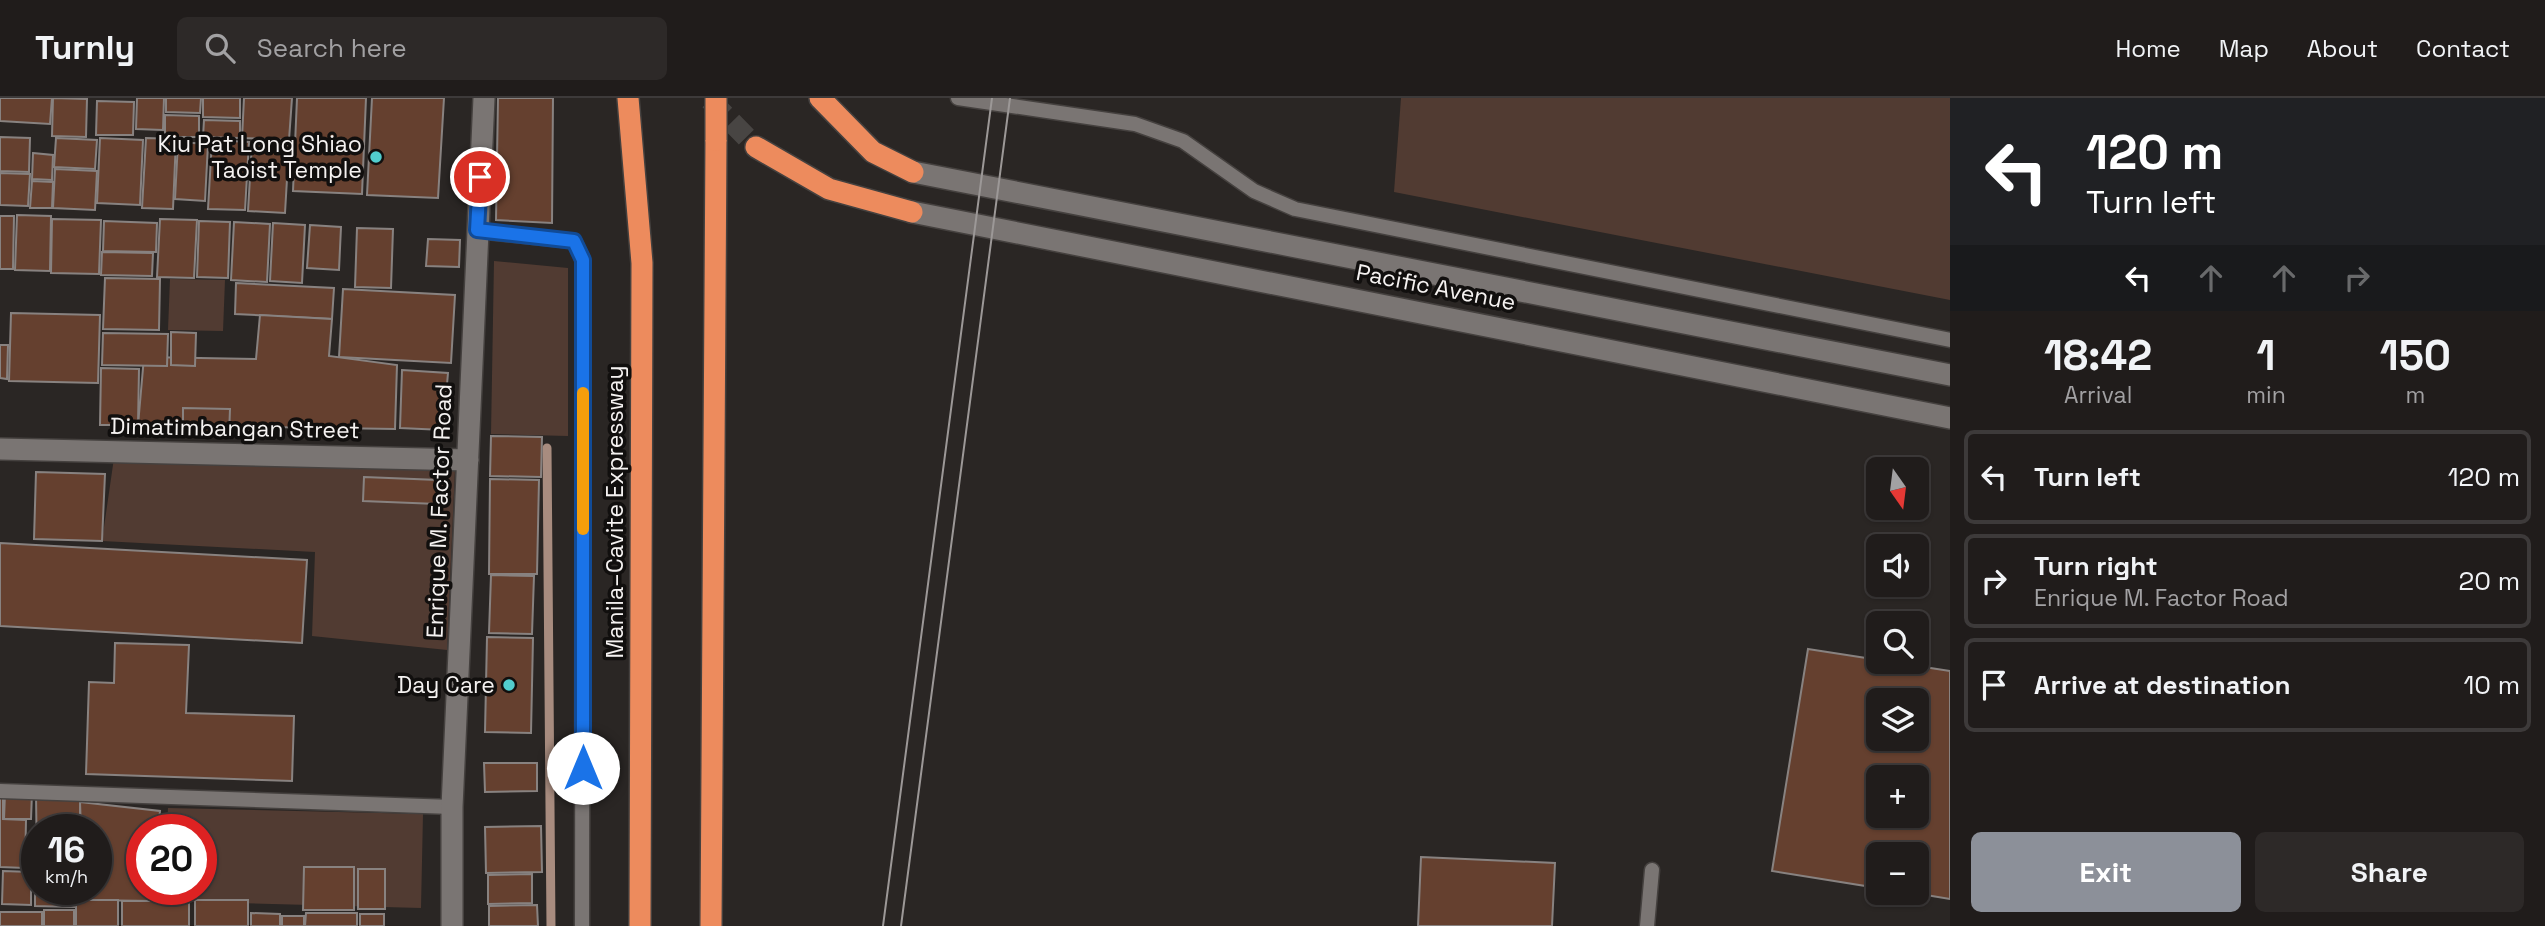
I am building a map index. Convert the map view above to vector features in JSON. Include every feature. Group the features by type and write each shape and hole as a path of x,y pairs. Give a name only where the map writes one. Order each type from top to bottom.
{"highway":[{"name":"Manila–Cavite Expressway","path":"628,98 642,262 640,926"},
{"path":"711,926 716,98"},
{"path":"820,98 873,152 913,172"},
{"path":"756,147 829,189 912,212"}],"main road":[{"name":"Enrique M. Factor Road","path":"452,926 452,807 484,98"},
{"name":"Pacific Avenue","path":"913,172 1950,375"},
{"name":"Pacific Avenue","path":"912,212 1950,418"},
{"name":"Dimatimbangan Street","path":"0,449 468,460"}],"lane":[{"path":"958,98 1135,124 1183,141 1254,191 1295,209 1950,340"},
{"path":"477,230 574,241 583,260 582,926"},
{"path":"0,791 452,807"},
{"path":"1647,926 1652,870"}],"shaded area":[{"path":"1401,98 1950,98 1950,300 1394,192"},
{"path":"494,261 568,268 568,436 491,434"},
{"path":"170,279 225,280 223,331 168,330"},
{"path":"114,458 455,469 447,650 312,636 315,552 102,541"},
{"path":"168,808 423,814 421,908 217,902 217,814 168,814"}],"building":[{"path":"0,98 52,98 50,124 0,121"},
{"path":"53,98 87,99 86,137 52,136"},
{"path":"137,98 164,98 163,130 136,129"},
{"path":"166,98 201,98 200,113 166,112"},
{"path":"203,98 240,98 240,118 203,117"},
{"path":"244,98 292,98 289,140 242,138"},
{"path":"297,98 366,98 362,194 293,191"},
{"path":"372,98 444,98 438,198 367,195"},
{"path":"498,98 553,98 552,223 496,220"},
{"path":"97,101 134,102 133,135 96,135"},
{"path":"165,115 199,116 199,137 165,137"},
{"path":"204,120 240,121 240,138 203,137"},
{"path":"0,137 30,138 29,172 0,171"},
{"path":"56,138 97,140 95,169 54,167"},
{"path":"100,138 143,140 140,205 97,203"},
{"path":"146,138 176,139 173,209 142,208"},
{"path":"212,140 249,142 245,210 208,209"},
{"path":"178,142 208,144 205,201 175,199"},
{"path":"252,143 289,145 285,213 248,211"},
{"path":"33,153 53,155 52,180 32,179"},
{"path":"55,169 97,171 95,210 53,208"},
{"path":"0,173 30,174 28,206 0,205"},
{"path":"32,181 53,182 52,208 30,208"},
{"path":"17,215 51,216 50,271 15,270"},
{"path":"0,216 14,216 13,269 0,269"},
{"path":"52,219 101,220 99,274 51,273"},
{"path":"160,219 197,220 194,278 157,277"},
{"path":"104,221 157,223 156,252 103,251"},
{"path":"199,221 230,222 228,278 197,277"},
{"path":"234,222 270,224 267,282 231,280"},
{"path":"273,223 305,225 302,283 270,281"},
{"path":"310,225 341,227 339,270 307,268"},
{"path":"357,228 393,229 391,288 355,287"},
{"path":"428,239 460,240 459,267 426,266"},
{"path":"102,252 153,253 152,276 101,275"},
{"path":"105,278 160,279 159,330 103,329"},
{"path":"236,283 334,288 332,319 235,314"},
{"path":"343,289 455,295 451,363 339,357"},
{"path":"11,313 100,315 98,383 9,381"},
{"path":"260,315 332,319 329,356 397,365 395,429 138,425 144,357 256,359"},
{"path":"171,332 196,333 195,366 171,365"},
{"path":"103,333 168,334 167,366 102,365"},
{"path":"0,345 8,345 7,379 0,378"},
{"path":"101,368 139,369 138,425 100,425"},
{"path":"402,370 448,373 443,430 400,428"},
{"path":"183,408 230,409 229,435 183,433"},
{"path":"491,436 542,437 541,477 490,476"},
{"path":"36,472 105,474 102,541 34,539"},
{"path":"364,477 438,480 437,504 363,501"},
{"path":"490,479 539,480 537,574 489,574"},
{"path":"0,543 307,560 302,643 0,626"},
{"path":"491,575 534,576 532,634 489,633"},
{"name":"Day Care","path":"487,637 533,638 531,733 485,732"},
{"path":"115,643 189,645 186,713 294,716 292,781 86,774 89,682 114,683"},
{"path":"1808,649 1866,658 1866,674 1929,674 1929,668 1950,671 1950,899 1929,896 1929,842 1866,842 1866,886 1772,871"},
{"path":"484,763 537,763 537,791 485,792"},
{"path":"0,792 3,792 3,819 21,820 21,868 0,867"},
{"path":"5,793 32,793 31,814 21,814 21,819 4,819"},
{"path":"36,794 80,795 80,814 36,814"},
{"path":"80,802 160,811 160,814 126,814 126,901 112,900 112,814 80,814"},
{"path":"541,826 542,872 486,873 485,827"},
{"path":"1421,857 1555,863 1552,926 1418,926"},
{"path":"304,867 354,867 354,910 303,910"},
{"path":"358,869 385,869 385,909 358,909"},
{"path":"3,871 21,872 21,905 2,904"},
{"path":"532,874 532,903 488,904 488,875"},
{"path":"112,900 118,900 118,926 76,926 76,905 112,905"},
{"path":"217,900 248,900 248,926 195,926 195,905 217,905"},
{"path":"122,901 126,901 126,905 189,905 189,926 122,926"},
{"path":"74,905 74,907 35,906"},
{"path":"537,905 538,926 489,926 489,906"},
{"path":"44,910 74,910 74,926 44,926"},
{"path":"0,912 42,912 42,926 0,926"},
{"path":"251,913 280,914 280,926 251,926"},
{"path":"306,913 357,913 357,926 305,926"},
{"path":"360,914 384,914 384,926 360,926"},
{"path":"282,916 304,916 304,926 282,926"}],"waterway":[{"path":"547,448 551,926"}],"tunnel":[{"path":"710,100 756,147"}],"tram line":[{"path":"883,926 992,98"},
{"path":"901,926 1010,98"}],"slow traffic":[{"path":"583,393 583,529"}],"place":[{"name":"Kiu Pat Long Shiao Taoist Temple","path":"376,157"},
{"name":"Day Care","path":"509,685"}],"route":[{"path":"480,177 477,230 574,241 579,246 583,260 583,768"}]}
